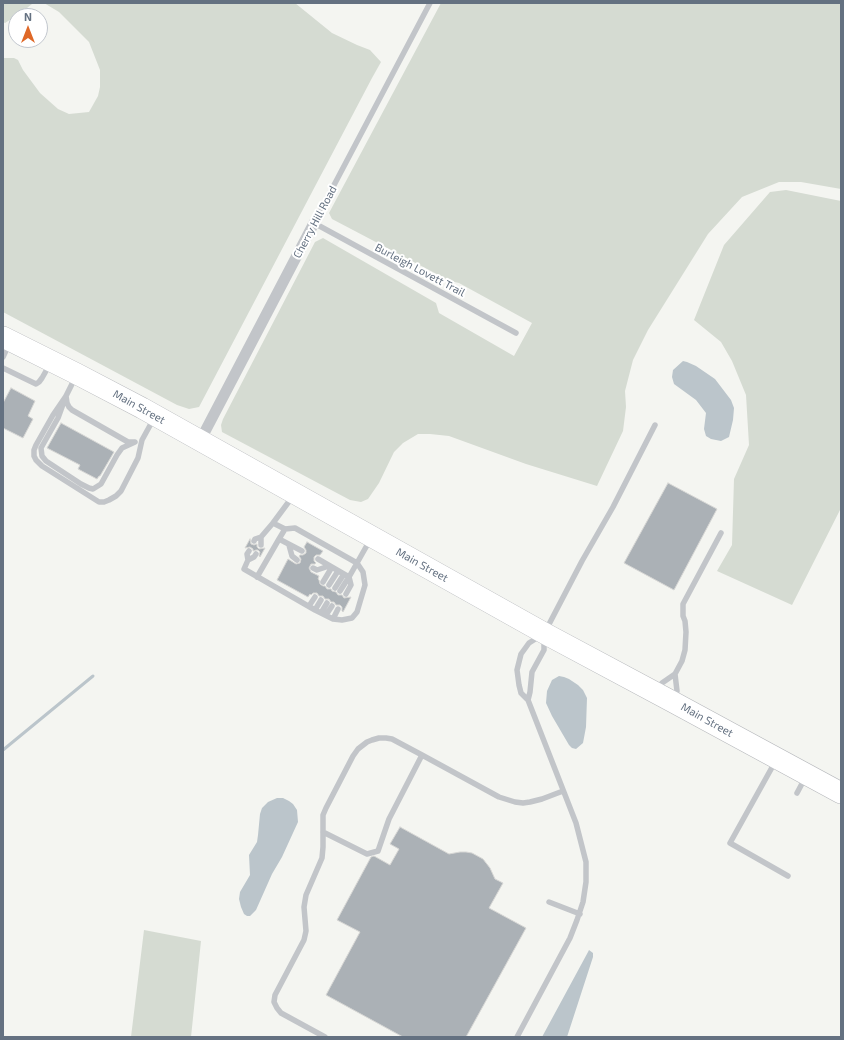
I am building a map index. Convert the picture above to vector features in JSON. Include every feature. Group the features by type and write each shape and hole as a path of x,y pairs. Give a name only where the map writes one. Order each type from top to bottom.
{"highway":[{"name":"Main Street","path":"6,345 51,361 156,416 544,633 841,793"}],"street":[{"name":"Cherry Hill Road","path":"200,441 314,223"}],"lane":[{"name":"Cherry Hill Road","path":"314,223 430,3"},
{"name":"Burleigh Lovett Trail","path":"314,223 516,333"},
{"path":"3,368 36,384 42,378 51,361"},
{"path":"77,374 66,396 58,418 41,448 42,456 46,461 81,484 94,489 101,484 122,448 135,442"},
{"path":"66,396 53,415 36,446 34,456 42,466 99,502 109,500 121,491 138,458 142,440 156,416"},
{"path":"66,396 67,403 72,410 128,442 140,442 142,440"},
{"path":"528,700 532,672 544,650 544,633 582,561 613,507 655,425"},
{"path":"254,541 255,539 261,537 273,523 294,494"},
{"path":"249,550 247,554 248,560 244,569 333,619 342,620 352,618 357,612 365,585 363,572 357,562 295,528 285,529 273,523"},
{"path":"257,577 285,529"},
{"path":"675,674 677,691 665,698 662,683 675,674 682,661 685,650 686,632 683,616 683,604 721,533"},
{"path":"260,545 262,543 261,537"},
{"path":"338,571 335,588 357,562 371,537"},
{"path":"279,540 302,551"},
{"path":"289,545 292,556 297,560"},
{"path":"248,560 256,554"},
{"path":"318,559 346,576 351,585 346,594"},
{"path":"313,568 317,570 330,567"},
{"path":"323,582 330,567"},
{"path":"309,606 315,597"},
{"path":"315,610 321,600"},
{"path":"323,614 332,606 333,619"},
{"path":"517,1037 570,938 580,914 586,891 586,862 576,823 528,700 521,693 519,685 517,670 521,654 529,643 544,633"},
{"path":"326,1037 281,1013 274,1002 275,995 304,940 306,931 304,907 306,896 322,858 323,815 353,756 362,745 372,740 386,738 422,754 499,797 515,802 530,802 563,791"},
{"path":"323,832 367,854 378,851 389,819 422,754"},
{"path":"777,758 730,843 788,876"},
{"path":"797,793 807,774"},
{"path":"549,902 580,914"}],"shaded area":[{"path":"3,3 34,3 27,8 8,8 8,21 5,23 3,22"},
{"path":"44,3 295,3 332,33 370,50 381,62 199,407 189,409 177,405 3,312 3,59 14,58 18,60 23,70 40,93 58,109 69,114 89,112 98,96 100,87 100,70 89,42 59,12"},
{"path":"441,3 841,3 841,189 801,182 779,182 742,197 708,234 648,330 633,360 625,391 626,407 623,431 597,486 526,464 449,436 418,434 403,443 394,452 379,483 368,499 361,502 350,500 222,432 221,425 223,419 315,242 323,238 436,303 439,313 514,356 532,323 459,283 450,281 332,219 329,213"},
{"path":"786,190 841,201 841,508 792,605 717,571 732,545 734,479 749,445 746,395 732,361 721,342 694,320 724,245 770,192"},
{"path":"683,361 696,366 715,379 731,400 734,408 729,437 721,441 711,439 706,436 704,429 706,413 696,400 674,384 672,377 673,370"},
{"path":"559,676 569,679 578,685 583,690 587,698 586,727 583,743 576,749 569,745 546,703 547,691 552,680"},
{"path":"277,798 283,798 293,804 297,810 298,822 256,910 250,916 247,916 244,914 239,899 240,892 250,875 249,855 257,842 262,808 268,802"},
{"path":"144,930 201,941 191,1037 131,1037"},
{"path":"589,950 593,953 593,957 567,1037 542,1037 588,952"}],"building":[{"path":"11,388 35,401 28,416 33,419 23,438 3,428 3,403"},
{"path":"61,423 114,452 97,479 78,469 80,465 47,448"},
{"path":"668,483 717,509 674,590 624,563"},
{"path":"250,539 251,544 257,544 259,549 265,548 260,557 260,552 258,550 253,551 250,547 245,548"},
{"path":"307,542 323,551 320,555 316,555 314,557 314,561 316,563 311,564 309,568 311,572 319,576 318,579 320,584 325,586 327,589 331,589 332,591 336,592 338,595 342,595 344,598 351,597 343,612 340,605 336,605 329,599 319,596 317,593 310,594 308,597 277,580 288,559 296,564 300,563 301,559 299,556 306,553 304,547"},
{"path":"400,827 449,854 466,852 472,853 483,859 490,868 495,879 503,883 489,908 526,928 466,1037 403,1037 326,995 360,932 337,920 371,857 374,856 390,865 399,849 390,844"}],"waterway":[{"path":"3,750 93,676"}]}
